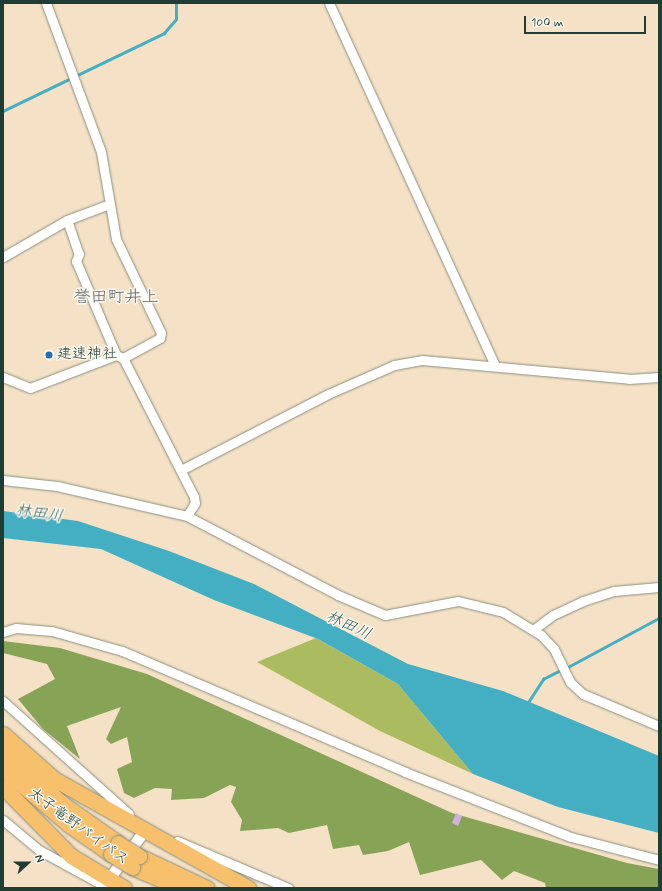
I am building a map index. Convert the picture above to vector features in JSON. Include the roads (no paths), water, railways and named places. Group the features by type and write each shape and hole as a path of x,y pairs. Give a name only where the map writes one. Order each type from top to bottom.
{"highway":[{"path":"3,734 54,779 144,831 248,888"},
{"name":"太子竜野バイパス","path":"3,752 115,849"},
{"name":"太子竜野バイパス","path":"3,769 68,824 115,849 181,888"},
{"path":"3,787 71,856 106,886 124,888"},
{"name":"太子竜野バイパス","path":"136,861 207,888"}],"street":[{"path":"3,377 30,388 119,357 160,338 161,333 116,239 108,205 101,152 46,3"},
{"path":"329,3 495,366"},
{"path":"3,257 67,220 108,205"},
{"path":"67,220 79,254 76,261 119,357 181,470 195,503 187,516"},
{"path":"181,470 328,394 394,366 422,360 629,379 659,377"},
{"path":"3,480 58,486 187,516 338,595 385,614 458,601 503,612 533,630 554,649 570,682 583,694 659,726"},
{"path":"533,630 553,614 583,601 614,591 659,587"},
{"path":"3,632 16,628 52,631 122,651 405,772 571,837 659,860"},
{"path":"3,701 113,803 139,821 144,831"},
{"path":"3,820 39,850 106,886 144,831"},
{"path":"144,831 165,835 288,888"}],"water":[{"path":"3,511 78,521 169,551 254,584 408,664 503,691 659,756 659,833 558,807 473,774 398,684 318,639 214,600 101,549 3,538"}],"waterway":[{"path":"3,111 164,33 176,19 176,3"},
{"path":"566,668 659,618"},
{"path":"527,704 543,679 561,670"}],"place":[{"name":"建速神社","path":"49,355"}],"district":[{"name":"誉田町井上","path":"116,298"}],"water label":[{"name":"林田川","path":"39,514"},
{"name":"林田川","path":"348,626"}]}
